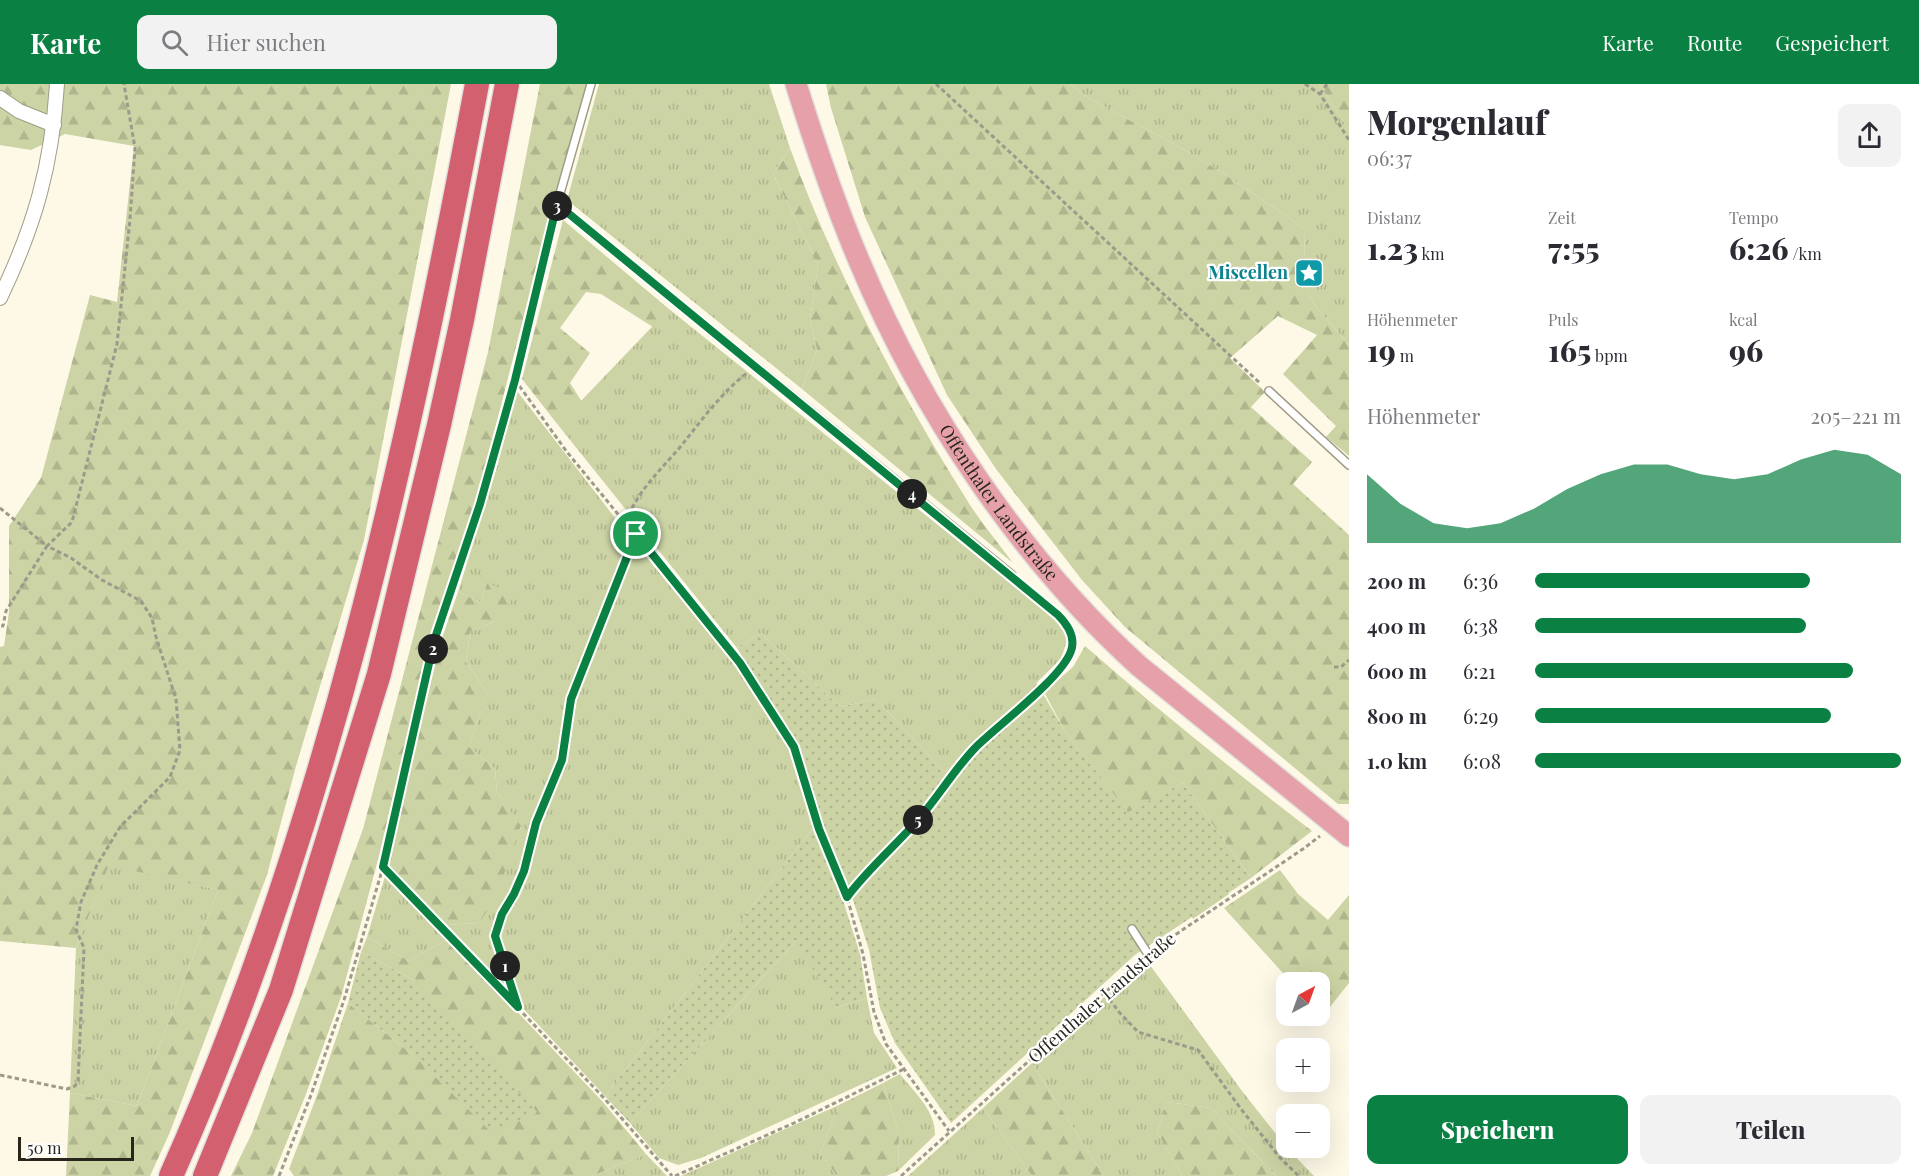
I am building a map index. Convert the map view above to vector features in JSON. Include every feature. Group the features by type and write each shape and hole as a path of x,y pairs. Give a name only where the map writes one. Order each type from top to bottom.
{"highway":[{"path":"171,1176 207,1095 252,981 285,882 351,660 409,421 477,84"},
{"path":"205,1176 281,990 379,674 462,320 507,84"}],"main road":[{"name":"Offenthaler Landstraße","path":"796,84 819,158 861,265 892,332 931,404 987,491 1044,566 1115,644 1341,830"}],"street":[{"path":"0,298 24,246 49,161 57,84"},
{"path":"0,98 19,111 54,125"}],"lane":[{"path":"591,84 557,204 1011,575"},
{"path":"1269,392 1349,465"},
{"path":"1132,930 1148,954"}],"path":[{"path":"0,626 3,626 6,611 47,546 72,522 117,345 135,148 124,84"},
{"path":"936,84 1269,392"},
{"path":"1305,84 1320,94 1349,140"},
{"path":"1320,94 1327,84"},
{"path":"279,1176 311,1095 344,1000 383,867 434,641 480,504 515,380 557,204"},
{"path":"626,522 631,508 645,486 724,394 755,366"},
{"path":"515,380 567,452 740,663 794,747 819,829 847,897 863,954 874,1012 886,1044 949,1131"},
{"path":"0,508 47,546 141,601 152,618 177,699 180,750 170,777 120,827 97,864 81,902 76,929 84,948 78,1081 75,1086 67,1089 0,1075"},
{"path":"518,1007 495,936 502,914 524,871 536,823 562,760 571,699 636,534"},
{"path":"847,897 856,884 919,819 972,751 1066,662 1072,649 1071,634 1067,624 1011,575"},
{"path":"1334,667 1341,667 1349,660"},
{"name":"Offenthaler Landstraße","path":"901,1176 1148,954 1303,849 1341,830"},
{"path":"383,867 604,1098 673,1176 794,1123 904,1069"},
{"path":"1106,993 1119,1012 1138,1032 1198,1050 1281,1159 1299,1176"}],"green space":[{"path":"0,84 451,84 364,540 296,766 267,875 170,1132 150,1176 66,1176 70,1093 137,1106 218,890 109,865 76,948 0,941 0,647 4,646 9,612 9,526 41,478 90,295 117,302 134,146 65,134 31,150 0,145"},
{"path":"540,84 587,84 554,198 475,507 430,639 379,856 341,997 273,1176 231,1176 252,1133 363,829 488,352"},
{"path":"599,84 769,84 790,148 773,174 818,265 810,319 817,350 802,389 567,200"},
{"path":"826,84 1069,84 1105,107 1204,161 1304,229 1306,290 1316,307 1349,345 1349,456 1326,437 1336,426 1283,374 1317,335 1278,316 1230,358 1265,392 1251,407 1312,462 1293,484 1349,535 1349,804 1338,804 1125,627 1082,580 996,469 947,395 865,217 831,108"},
{"path":"1069,84 1319,84 1349,130 1349,345 1316,307 1306,290 1304,229 1204,161 1105,107"},
{"path":"1319,84 1349,84 1349,130"},
{"path":"790,148 827,240 894,376 970,505 1013,563 802,389 817,350 810,319 818,265 773,174"},
{"path":"563,220 669,309 653,327 601,294 586,292 560,328 590,353 570,383 582,402 558,425 522,379"},
{"path":"669,309 1055,619 1068,637 1061,659 944,772 876,699 840,707 761,633 737,648 558,425"},
{"path":"517,391 622,527 733,663 788,748 813,828 605,1096 445,925 479,923 521,827 497,792 495,769 469,747 487,693 466,662 470,632 498,620 487,583 481,602 458,592 497,467"},
{"path":"487,583 515,595 498,620 470,632 466,662 487,693 469,747 495,769 497,792 521,826 495,899 479,923 445,925 388,865 440,644 458,592 481,602"},
{"path":"761,633 840,707 876,699 944,772 1036,682 1066,733 1128,812 1183,783 1251,878 1136,954 951,1123 895,1043 880,1008 869,950 853,900 823,827 798,746 737,648"},
{"path":"1085,646 1197,740 1312,831 1251,878 1183,783 1162,795 1229,894 1193,919 1128,813 1066,733 1044,692 1073,667"},
{"path":"813,828 841,894 860,954 867,998 836,1008 796,941 630,1123 605,1096"},
{"path":"109,864 218,890 137,1106 70,1093 76,948"},
{"path":"1280,870 1298,894 1328,920 1349,895 1349,983 1330,1007 1330,972 1282,972 1224,908"},
{"path":"386,873 448,939 409,961 367,937"},
{"path":"367,937 409,961 448,939 602,1101 646,1154 592,1176 294,1176 289,1169 348,1003 413,1055 416,981 361,952"},
{"path":"797,940 836,1008 867,998 874,1033 897,1068 701,1158 678,1165 659,1158 630,1123"},
{"path":"361,952 416,981 538,1113 490,1131 413,1055 348,1003"},
{"path":"1147,961 1276,1134 1276,1158 1297,1158 1314,1176 1276,1176 1211,1108 1167,1102 1157,1132 1182,1176 1104,1176 1032,1063 1082,1016"},
{"path":"1032,1063 1104,1176 1032,1176 983,1108"},
{"path":"900,1074 928,1110 935,1135 898,1171 899,1133 883,1083"},
{"path":"883,1083 899,1133 898,1171 886,1176 837,1176 820,1153 839,1105"},
{"path":"1167,1102 1211,1108 1276,1176 1182,1176 1157,1132"},
{"path":"839,1105 820,1153 837,1176 681,1176"},
{"path":"983,1108 1032,1176 908,1176"},
{"path":"646,1154 667,1176 592,1176"}],"place":[{"name":"Miscellen","path":"1309,273"}],"route":[{"path":"557,204 1058,615 1070,629 1072,649 1066,662 1044,685 972,751 919,819 856,884 847,897 819,829 794,747 740,663 636,534 571,699 562,760 536,823 524,871 502,914 495,936 518,1007 383,867 434,641 480,504 515,380 557,204"}]}
